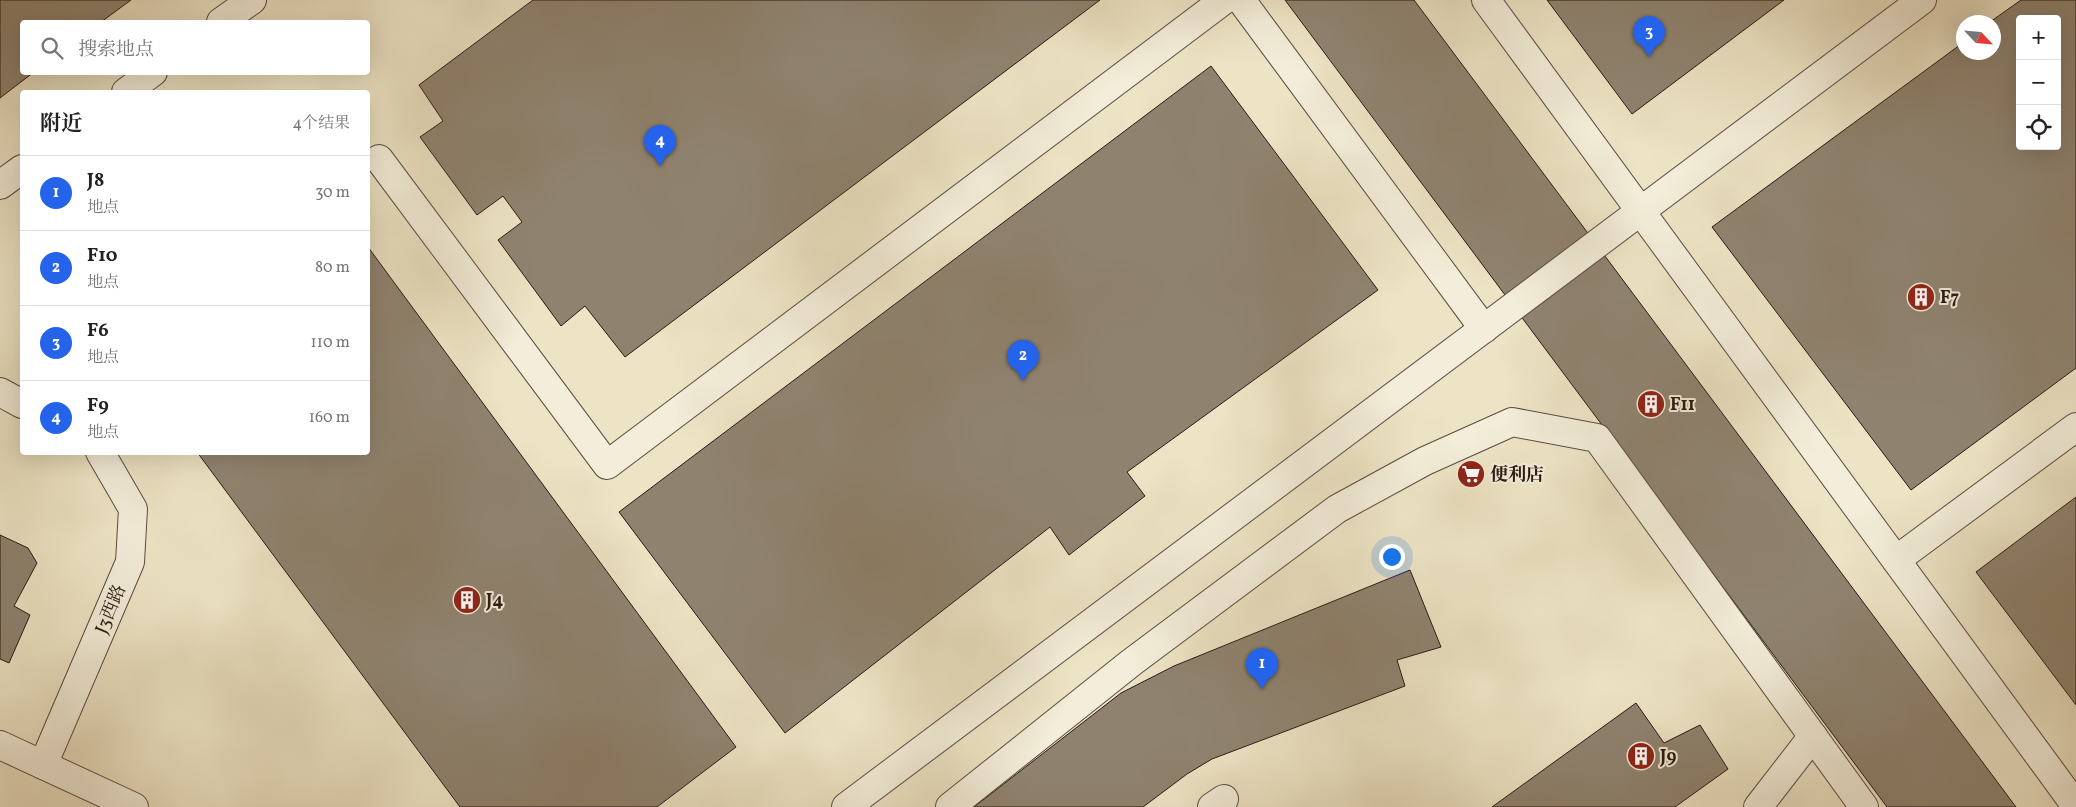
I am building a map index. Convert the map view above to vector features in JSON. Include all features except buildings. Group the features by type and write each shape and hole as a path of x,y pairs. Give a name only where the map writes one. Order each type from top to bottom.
{"street":[{"path":"224,20 252,0"},
{"path":"379,159 607,465 1224,0"},
{"path":"1241,0 1484,329"},
{"path":"1486,0 2076,806"},
{"path":"846,807 1922,0"},
{"path":"129,90 149,75"},
{"path":"0,186 20,171"},
{"path":"0,392 20,403"},
{"path":"950,807 1132,662 1337,509 1425,461 1512,422 1597,438 1864,807"},
{"path":"1896,560 2076,427"},
{"name":"J3西路","path":"43,765 130,562 133,509 102,455"},
{"path":"1758,807 1813,736"},
{"path":"0,745 134,807"}],"place":[{"name":"F6","path":"1649,57"},
{"name":"F9","path":"660,166"},
{"name":"F7","path":"1921,297"},
{"name":"F10","path":"1023,381"},
{"name":"F11","path":"1651,404"},
{"name":"便利店","path":"1471,474"},
{"name":"J4","path":"467,600"},
{"name":"J8","path":"1262,689"},
{"name":"J9","path":"1641,756"}]}
